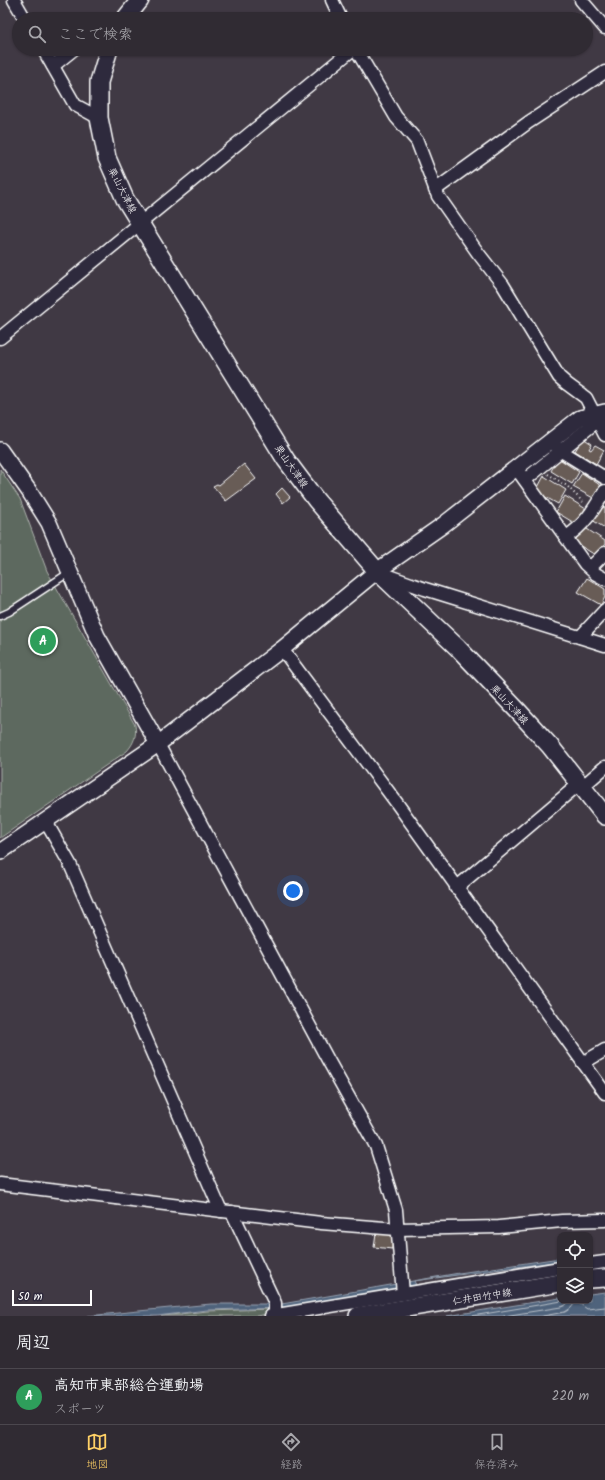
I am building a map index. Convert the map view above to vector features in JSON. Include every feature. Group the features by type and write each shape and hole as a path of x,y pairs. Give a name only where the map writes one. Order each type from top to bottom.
{"main road":[{"path":"131,12 140,0"},
{"name":"栗山大津線","path":"107,56 99,82 98,118 107,158 125,198 286,460 316,500 377,571 458,648 550,746 605,816"},
{"path":"593,1279 605,1278"},
{"name":"仁井田竹中線","path":"358,1316 557,1283"}],"street":[{"path":"14,0 21,12"},
{"path":"332,0 338,12"},
{"path":"581,0 591,12"},
{"path":"593,14 605,28"},
{"path":"47,56 75,105 98,118"},
{"path":"52,66 65,56"},
{"path":"0,338 140,222 345,56"},
{"path":"358,56 396,117 417,141 435,190 478,253 503,285 559,377 586,398 599,416 605,435"},
{"path":"435,190 529,122 605,72"},
{"path":"520,474 538,470 556,445 580,418 599,416"},
{"path":"0,852 158,744 282,649 377,571 520,474 556,445"},
{"path":"556,445 605,478"},
{"path":"0,450 29,491 49,523 98,636 376,1146 396,1210 403,1294"},
{"path":"520,474 585,564 605,579"},
{"path":"566,537 591,515 605,491"},
{"path":"590,568 605,553"},
{"path":"377,571 425,589 605,645"},
{"path":"580,637 605,610"},
{"path":"282,649 396,802 456,888 605,1093"},
{"path":"456,888 605,767"},
{"path":"44,822 50,829 70,864 227,1212 275,1303 273,1316 557,1268"},
{"path":"583,1063 605,1050"},
{"path":"0,1184 321,1223 397,1229 499,1227 562,1221 605,1220"},
{"path":"593,1264 605,1262"}],"lane":[{"path":"0,616 9,612 70,572"}],"path":[{"path":"538,470 545,472 567,486 593,511"}],"green space":[{"path":"0,469 20,499 47,571 135,725 136,732 133,742 127,751 0,838"},
{"path":"272,1309 269,1314 256,1316 161,1316 207,1311"}],"water":[{"path":"557,1258 557,1261 414,1281 416,1285 284,1308 207,1310 157,1316 87,1316 211,1304 282,1304 459,1273"},
{"path":"605,1292 605,1316 447,1316 557,1298 557,1304 593,1304 593,1294"}],"building":[{"path":"583,438 592,444 589,449 591,450 595,445 604,450 596,464 575,451"},
{"path":"558,458 579,472 572,484 551,471"},
{"path":"244,464 256,479 226,501 213,486 217,484 219,485"},
{"path":"582,473 603,487 595,499 573,487"},
{"path":"544,476 566,490 558,504 540,494 537,489"},
{"path":"282,488 290,497 283,503 276,494"},
{"path":"565,496 586,509 576,524 556,512"},
{"path":"602,506 605,508 605,528 592,520"},
{"path":"584,527 605,541 605,544 597,556 574,542"},
{"path":"587,578 605,589 605,597 601,605 578,592"},
{"path":"376,1233 393,1234 392,1249 374,1247"}],"place":[{"name":"高知市東部総合運動場","path":"43,641"}]}
